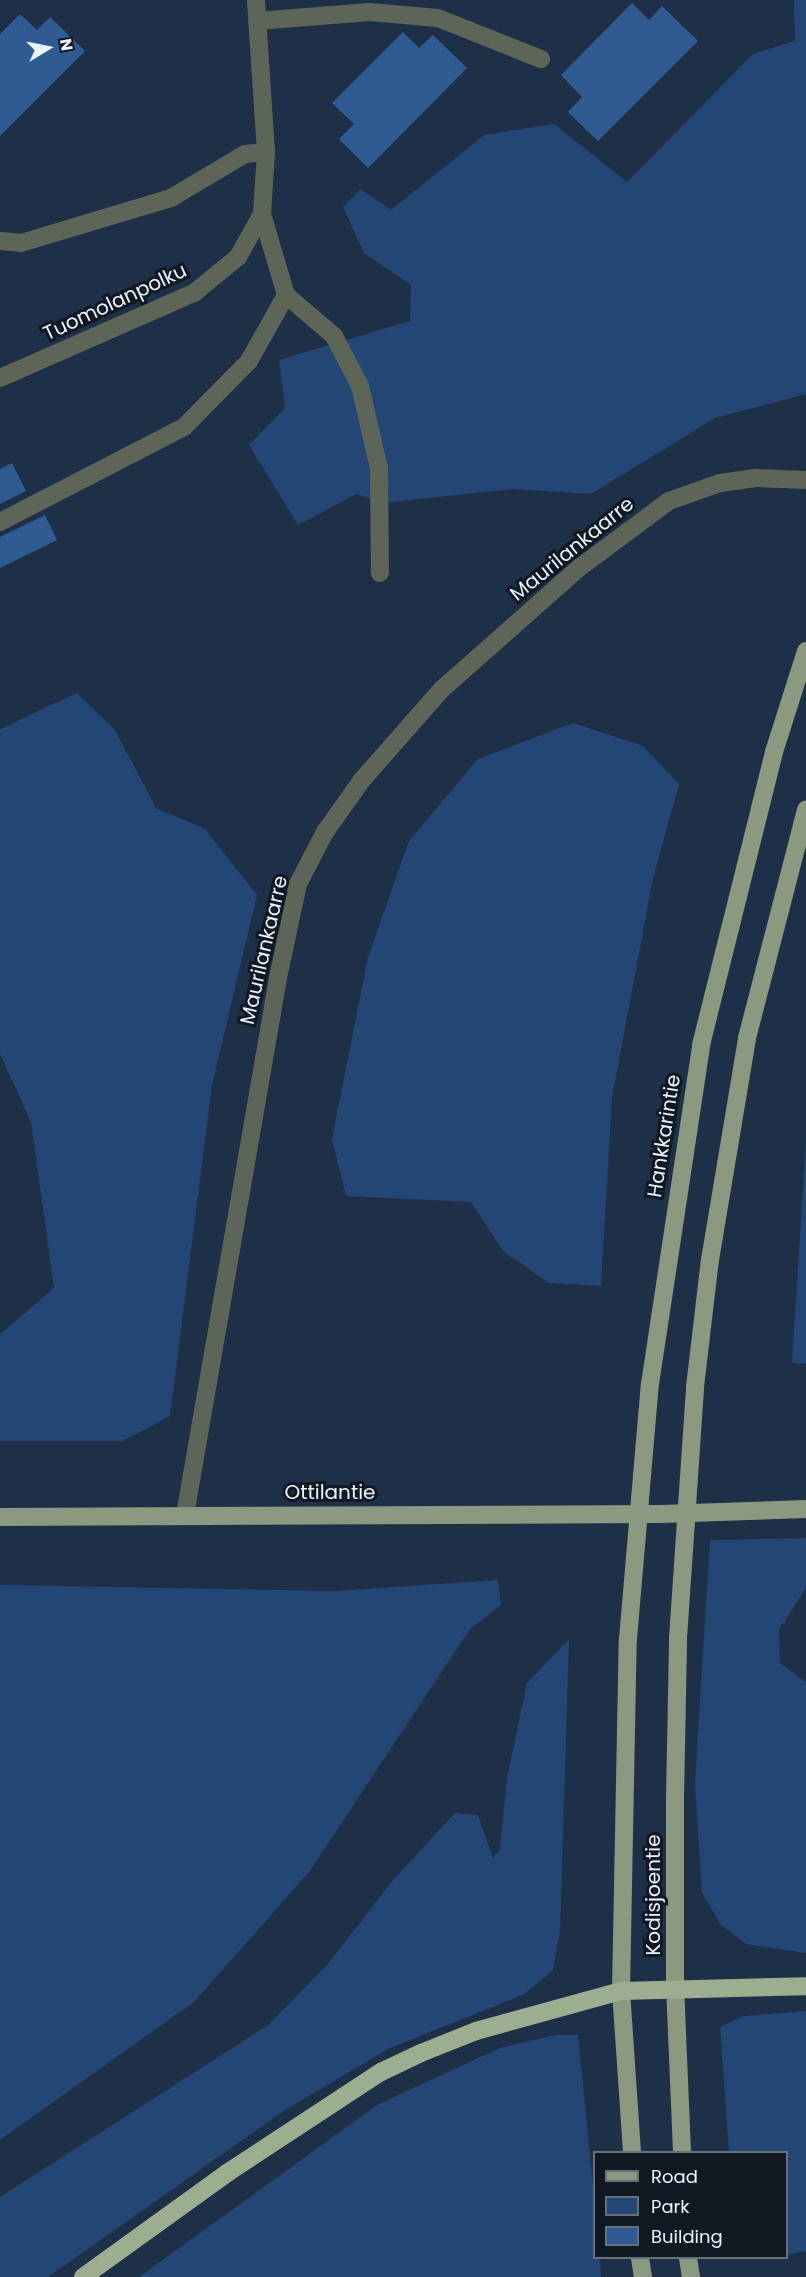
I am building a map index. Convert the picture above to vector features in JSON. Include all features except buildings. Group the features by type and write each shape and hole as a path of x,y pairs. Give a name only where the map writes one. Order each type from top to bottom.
{"highway":[{"path":"83,2277 227,2173 381,2072 477,2031 621,1991 675,1987 806,1986"}],"main road":[{"name":"Hankkarintie","path":"628,1639 650,1384 701,1045 774,752 806,651"},
{"name":"Kodisjoentie","path":"682,2151 675,1987 678,1638 695,1387 710,1260 747,1038 806,810"},
{"name":"Ottilantie","path":"0,1517 661,1514 806,1509"},
{"name":"Kodisjoentie","path":"628,1639 621,1991 632,2151"},
{"path":"640,2259 643,2277"},
{"path":"688,2259 691,2277"}],"street":[{"name":"Tuomolanpolku","path":"0,378 194,293 238,256 262,214 266,152 256,0"},
{"path":"257,21 370,12 438,18 541,59"},
{"path":"0,241 21,243 171,198 245,154 266,152"},
{"path":"262,214 286,295 334,336 360,386 379,468 380,573"},
{"path":"0,522 184,427 249,361 286,295"},
{"name":"Maurilankaarre","path":"185,1515 281,966 298,884 326,832 362,780 441,690 579,568 669,501 720,483 756,478 806,480"}],"green space":[{"path":"794,0 806,0 806,394 715,418 591,494 512,489 383,503 356,494 298,525 249,445 285,408 279,360 410,321 411,285 364,253 343,207 361,189 391,210 484,135 554,124 627,182 753,54 795,41"},
{"path":"77,693 115,730 156,808 205,829 257,895 212,1085 170,1416 123,1441 0,1441 0,1334 54,1288 31,1122 0,1054 0,729"},
{"path":"573,723 643,746 679,784 653,878 612,1098 601,1286 549,1283 503,1251 471,1202 346,1196 332,1139 368,957 409,841 478,759"},
{"path":"806,1141 806,1364 792,1363"},
{"path":"806,1538 806,1588 779,1630 780,1663 806,1682 806,1953 746,1944 721,1925 702,1893 695,1783 710,1540"},
{"path":"498,1580 501,1605 470,1629 309,1872 194,2002 0,2140 0,1585 334,1591"},
{"path":"569,1639 560,1931 553,1970 523,1995 390,2048 285,2110 48,2277 0,2277 0,2197 268,2025 327,1965 394,1879 455,1813 478,1815 493,1858 500,1849 507,1778 527,1683"},
{"path":"806,2011 806,2251 788,2255 788,2151 729,2151 720,2027 744,2016"},
{"path":"555,2035 578,2035 593,2186 593,2259 600,2259 601,2277 139,2277 377,2105 500,2048"}]}
